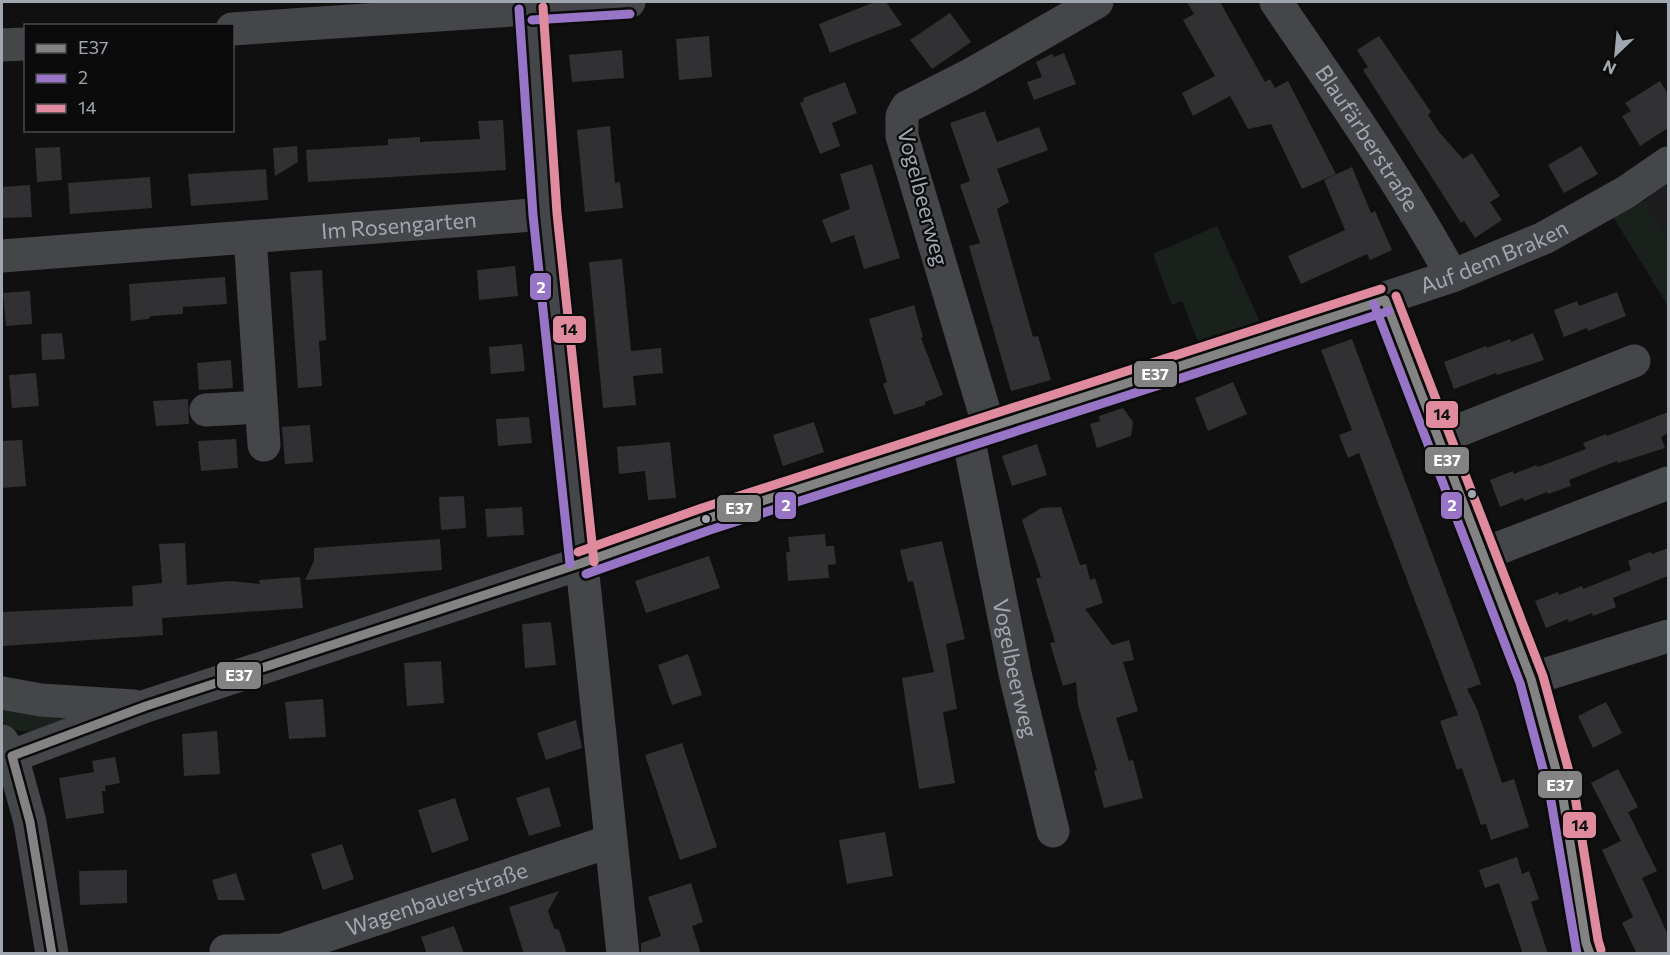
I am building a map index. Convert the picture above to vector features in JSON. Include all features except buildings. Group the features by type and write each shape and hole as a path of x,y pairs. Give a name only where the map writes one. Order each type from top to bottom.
{"street":[{"path":"234,29 629,2"},
{"name":"Vogelbeerweg","path":"1053,831 1016,678 979,432 902,136 902,116 917,101 970,75 1097,2"},
{"name":"Blaufärberstraße","path":"1276,2 1341,97 1430,235 1452,276"},
{"path":"531,8 545,214 623,954"},
{"path":"2,45 24,44"},
{"name":"Auf dem Braken","path":"7,749 146,706 582,563 706,519 1385,300 1452,276 1544,238 1626,192 1668,163"},
{"name":"Im Rosengarten","path":"2,256 545,214"},
{"path":"250,237 264,445"},
{"path":"1385,300 1481,555 1531,679 1562,792 1586,943 1590,954"},
{"path":"1437,439 1634,361"},
{"path":"206,410 261,407"},
{"path":"1481,555 1668,483"},
{"path":"1531,679 1668,636"},
{"name":"Auf dem Braken","path":"2,693 41,700 146,706"},
{"path":"7,749 30,822 52,954"},
{"name":"Wagenbauerstraße","path":"226,951 283,950 611,841"}],"shaded area":[{"path":"1668,183 1668,238 1645,200"},
{"path":"1645,200 1668,238 1668,306 1613,217"},
{"path":"1217,226 1261,324 1199,344 1182,301 1172,305 1153,254"},
{"path":"2,700 84,711 53,725 32,731 21,731 2,722"}],"transit line":[{"name":"14","path":"543,7 557,213 594,562"},
{"name":"2","path":"519,9 533,215 570,564"},
{"name":"2","path":"532,20 630,14"},
{"name":"14","path":"578,552 702,508 1381,289"},
{"name":"14","path":"1396,296 1543,676 1574,790 1601,950"},
{"name":"E37","path":"1385,300 1531,679 1562,792 1586,943 1590,954"},
{"name":"E37","path":"12,756 146,706 582,563 706,519 1385,300"},
{"name":"2","path":"1374,304 1520,683 1550,795 1577,954"},
{"name":"2","path":"586,574 710,530 1389,311"},
{"name":"E37","path":"12,756 30,822 52,954"}]}
